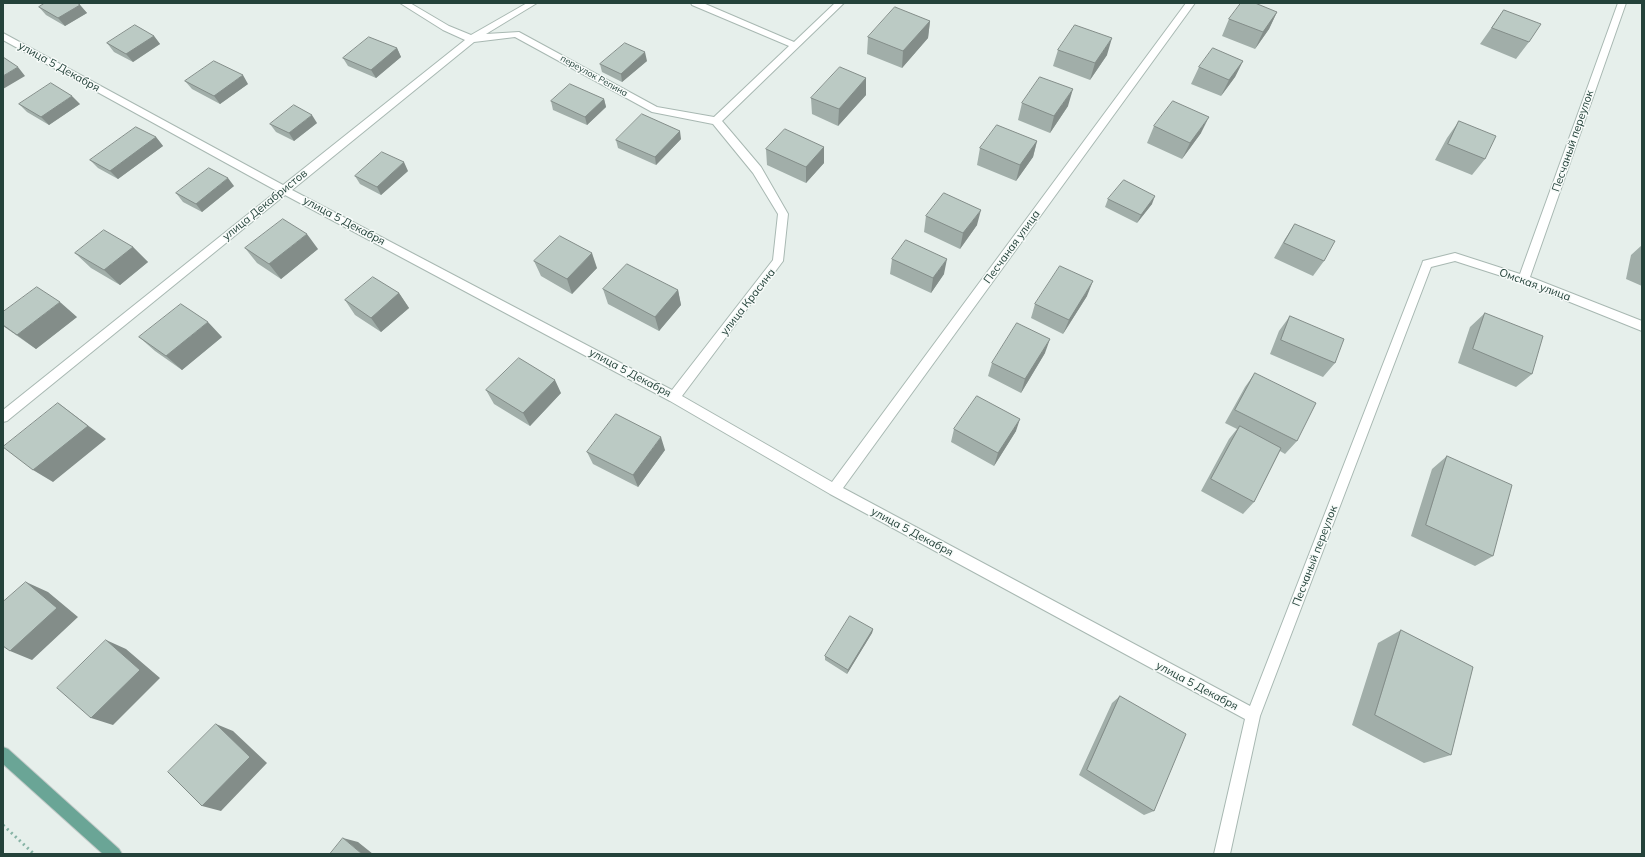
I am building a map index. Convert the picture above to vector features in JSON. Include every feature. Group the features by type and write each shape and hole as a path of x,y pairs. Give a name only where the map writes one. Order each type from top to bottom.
{"main road":[{"path":"3,754 114,854"}],"street":[{"path":"404,3 446,28 472,39"},
{"name":"улица Декабристов","path":"3,417 472,39 533,3"},
{"path":"696,3 796,46"},
{"path":"716,121 840,3"},
{"name":"Песчаная улица","path":"834,490 1191,3"},
{"name":"Песчаный переулок","path":"1524,280 1622,3"},
{"name":"переулок Репина","path":"472,39 516,34 655,110 716,121"},
{"name":"улица 5 Декабря","path":"3,36 284,190 674,397 834,490 1253,716"},
{"name":"улица Красина","path":"674,397 778,261 783,214 757,170 716,121"},
{"name":"Омская улица","path":"1427,264 1455,257 1524,280 1642,326"},
{"name":"Песчаный переулок","path":"1222,854 1253,716 1427,264"}],"path":[{"path":"3,825 34,854"}],"building":[{"path":"45,3 77,3 80,5 58,18 39,7"},
{"path":"1241,3 1255,3 1277,12 1263,32 1229,19"},
{"path":"895,7 930,21 903,51 868,37"},
{"path":"1504,10 1541,24 1529,42 1492,28"},
{"path":"135,25 154,36 126,54 107,43"},
{"path":"1075,25 1112,38 1095,63 1058,50"},
{"path":"369,37 397,48 371,70 343,58"},
{"path":"625,43 645,52 621,74 600,64"},
{"path":"1213,48 1243,61 1229,80 1199,67"},
{"path":"3,57 18,67 3,76"},
{"path":"214,61 243,75 214,96 185,81"},
{"path":"840,67 866,78 839,109 811,98"},
{"path":"1040,77 1073,89 1054,116 1022,103"},
{"path":"51,83 72,96 41,117 19,104"},
{"path":"570,84 604,99 585,117 551,101"},
{"path":"1173,101 1209,117 1190,143 1154,126"},
{"path":"294,105 312,115 289,133 270,124"},
{"path":"642,114 680,131 655,157 616,140"},
{"path":"1459,121 1496,136 1485,159 1448,144"},
{"path":"997,125 1037,141 1020,165 980,148"},
{"path":"136,127 156,137 110,171 90,160"},
{"path":"785,129 824,147 806,167 766,149"},
{"path":"382,152 404,162 377,187 355,176"},
{"path":"209,168 228,178 196,204 176,193"},
{"path":"1124,180 1155,196 1141,215 1108,199"},
{"path":"944,193 981,210 963,233 926,216"},
{"path":"283,219 307,234 269,264 245,248"},
{"path":"1295,224 1335,241 1324,261 1284,243"},
{"path":"104,230 133,247 104,270 75,253"},
{"path":"560,236 592,253 567,279 534,261"},
{"path":"906,240 947,259 933,278 892,259"},
{"path":"627,264 678,290 655,317 603,289"},
{"path":"1060,266 1093,281 1069,320 1035,304"},
{"path":"373,277 399,293 371,318 345,300"},
{"path":"37,287 60,302 17,335 3,325 3,312"},
{"path":"181,304 208,322 166,356 139,337"},
{"path":"1485,313 1543,336 1532,374 1473,349"},
{"path":"1290,316 1344,339 1335,363 1281,340"},
{"path":"1017,323 1050,339 1025,379 992,363"},
{"path":"519,358 555,380 523,413 486,390"},
{"path":"1255,373 1316,403 1297,441 1235,410"},
{"path":"977,396 1020,419 998,453 954,429"},
{"path":"58,403 88,426 33,470 3,447"},
{"path":"616,414 661,437 633,475 587,452"},
{"path":"1240,426 1281,448 1254,502 1211,479"},
{"path":"1447,456 1512,485 1493,556 1426,525"},
{"path":"26,582 57,608 10,651 3,646 3,602"},
{"path":"850,616 873,629 848,670 825,656"},
{"path":"1401,630 1473,667 1451,755 1375,715"},
{"path":"106,640 140,670 91,718 57,688"},
{"path":"1120,696 1186,734 1154,811 1087,770"},
{"path":"216,724 250,757 202,806 168,772"},
{"path":"343,838 362,854 330,854"}]}
